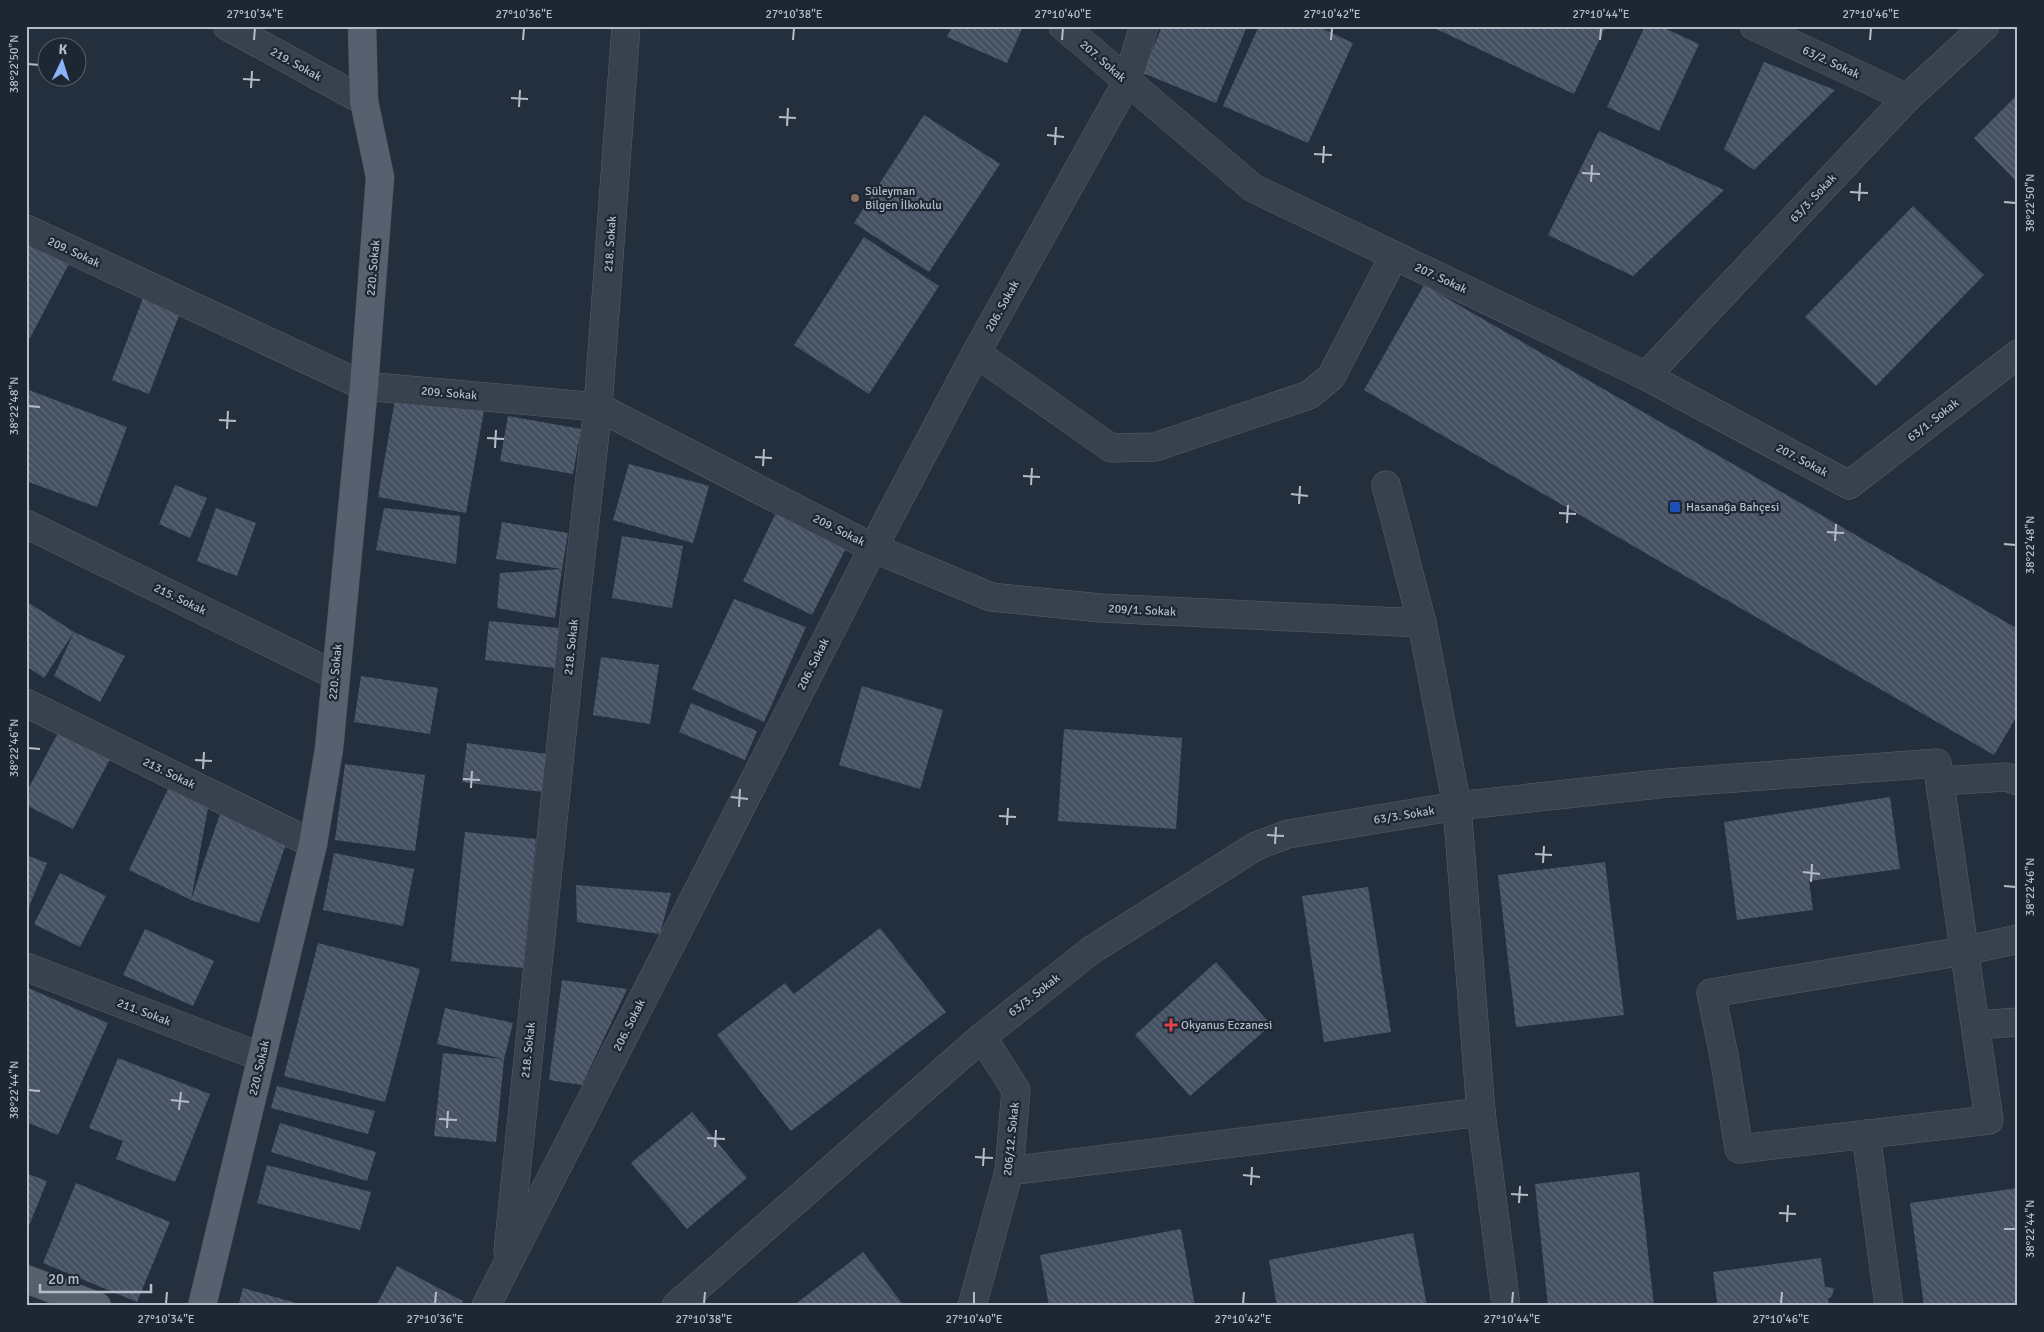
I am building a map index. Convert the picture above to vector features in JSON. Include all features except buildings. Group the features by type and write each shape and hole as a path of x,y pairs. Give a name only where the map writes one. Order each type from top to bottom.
{"main road":[{"name":"220. Sokak","path":"202,1306 313,844 329,749 364,386 380,177 364,101 362,26"},
{"path":"26,1279 97,1306"}],"street":[{"name":"219. Sokak","path":"227,26 364,101"},
{"name":"218. Sokak","path":"506,1267 598,407 626,26"},
{"name":"207. Sokak","path":"1063,26 1253,188 1646,376 1849,486"},
{"name":"206. Sokak","path":"486,1306 873,548 976,353 1127,82 1144,26"},
{"name":"63/2. Sokak","path":"1754,26 1907,98"},
{"name":"63/3. Sokak","path":"1646,376 1907,98 1985,26"},
{"name":"209. Sokak","path":"26,229 364,386 598,407 873,548"},
{"path":"976,353 1111,448 1155,447 1309,395 1331,377 1394,256"},
{"name":"63/1. Sokak","path":"1849,486 2018,354"},
{"path":"1386,485 1422,623 1457,806 1480,1112 1506,1306"},
{"name":"215. Sokak","path":"26,524 335,674"},
{"name":"209/1. Sokak","path":"873,548 991,597 1101,608 1422,623"},
{"name":"213. Sokak","path":"26,703 313,844"},
{"name":"63/3. Sokak","path":"676,1306 982,1037 1090,952 1256,846 1288,834 1457,806 1668,783 1937,763 1940,781"},
{"path":"2018,781 2006,777 1940,781 1964,951 1977,1025 1989,1120 1739,1149 1724,1056 1711,993 1964,951 2018,939"},
{"name":"211. Sokak","path":"26,966 262,1057"},
{"path":"1977,1025 2018,1022"},
{"name":"206/12. Sokak","path":"972,1306 1009,1171 1016,1090 982,1037"},
{"path":"1009,1171 1480,1112"},
{"path":"1866,1134 1889,1306"}],"place":[{"name":"Süleyman Bilgen İlkokulu","path":"855,198"},
{"name":"Hasanağa Bahçesi","path":"1675,507"},
{"name":"Okyanus Eczanesi","path":"1171,1025"}]}
